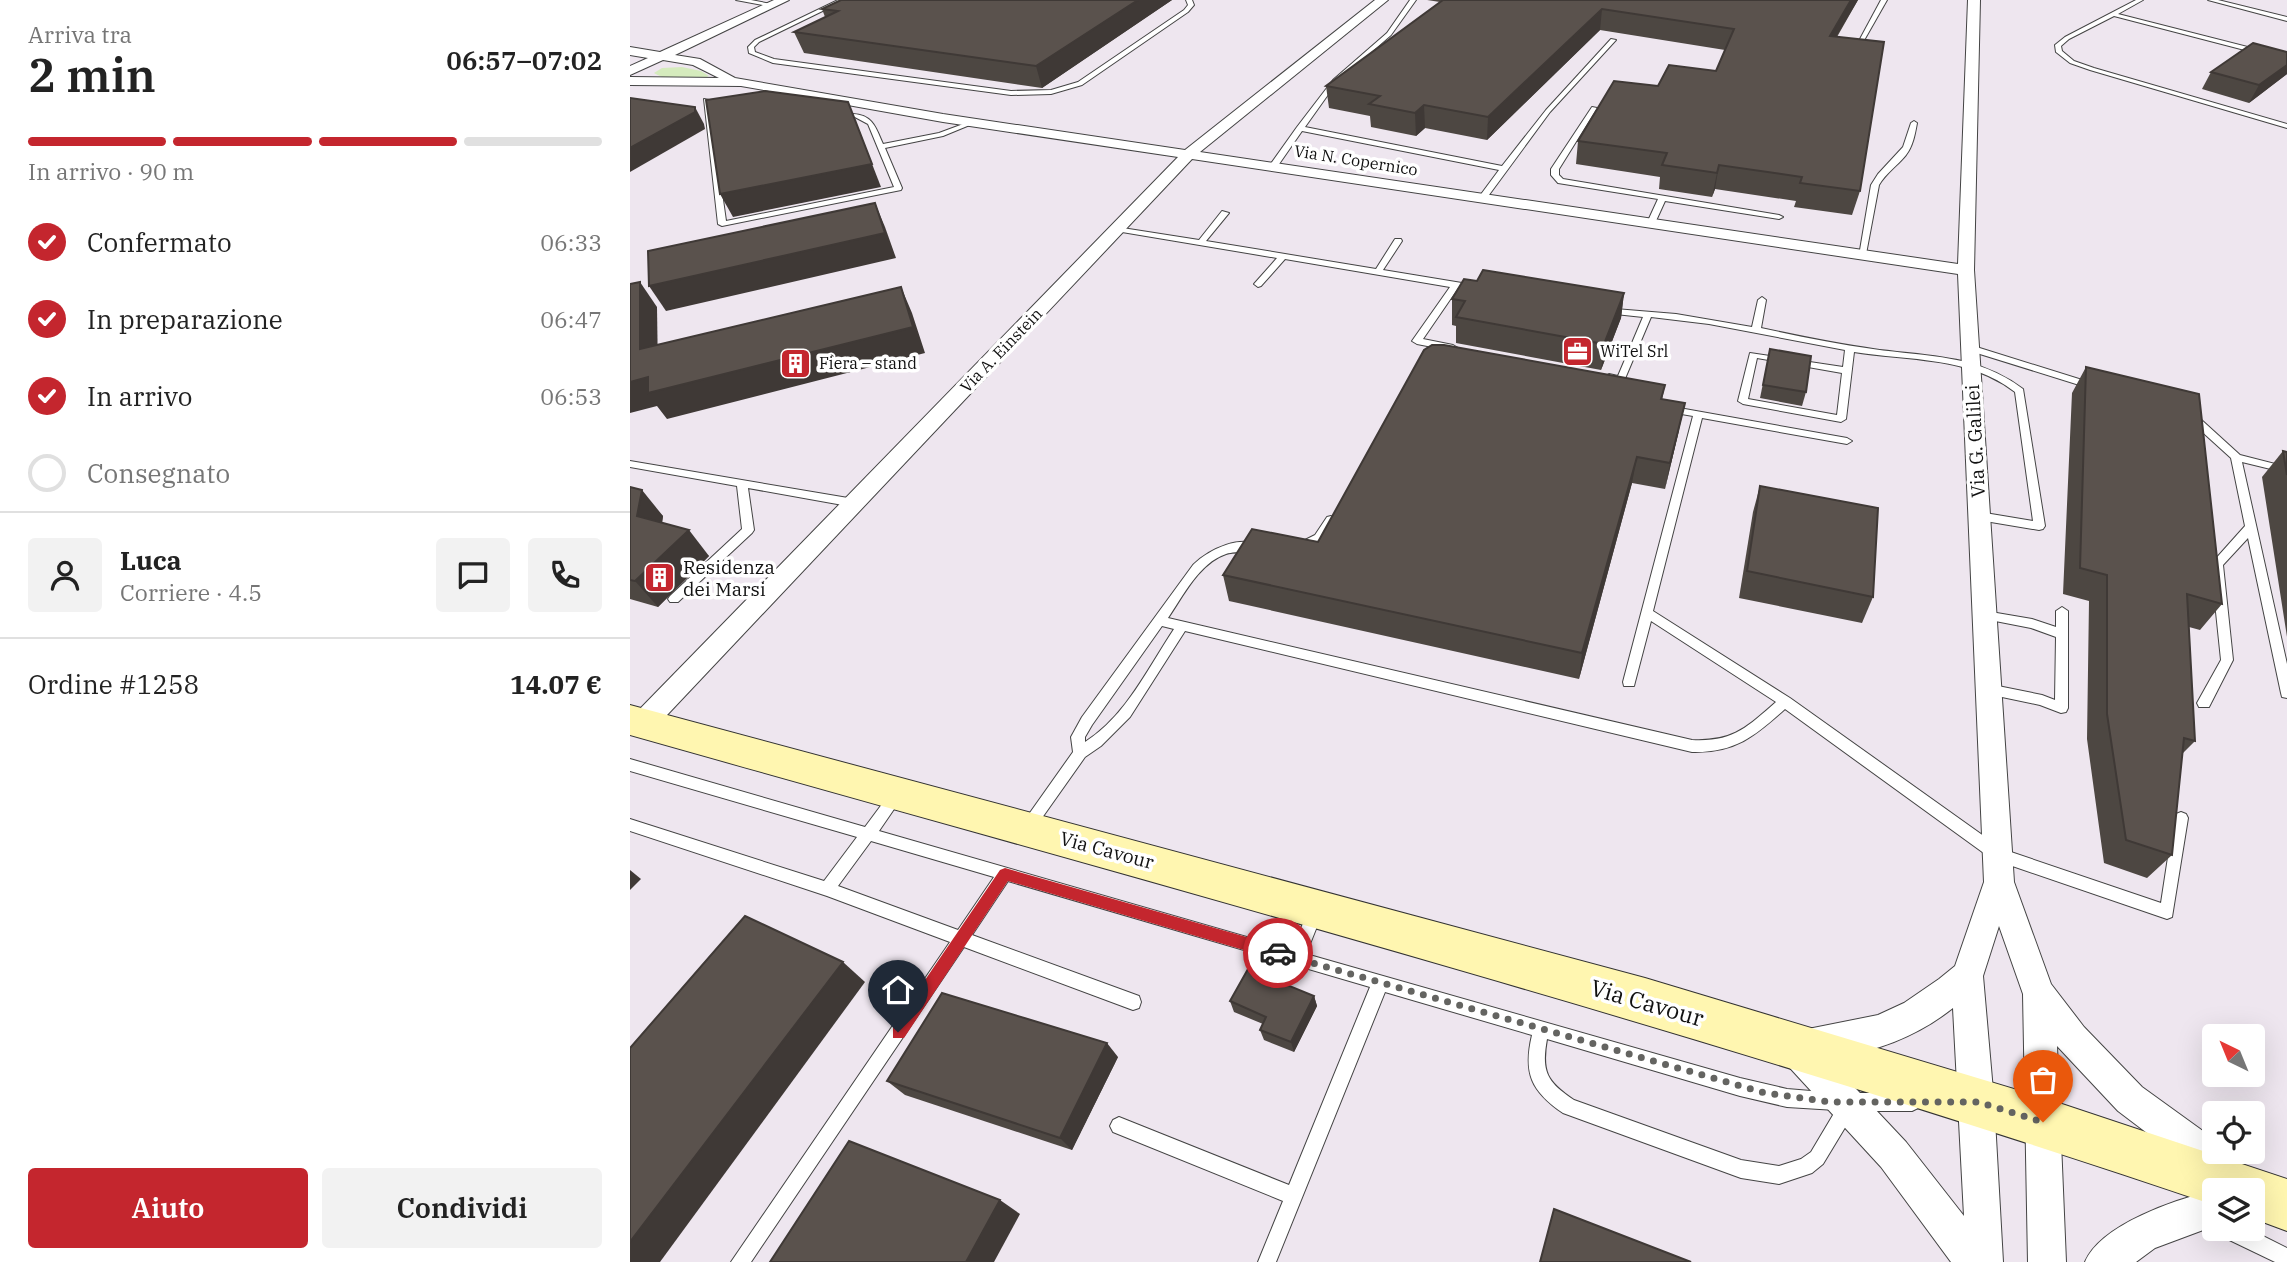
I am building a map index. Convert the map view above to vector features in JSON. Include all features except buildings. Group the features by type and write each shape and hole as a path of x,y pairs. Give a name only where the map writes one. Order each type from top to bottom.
{"main road":[{"name":"Via Cavour","path":"636,722 1317,907 1788,1043 2043,1122 2202,1190"}],"street":[{"name":"Via A. Einstein","path":"636,722 854,503 1190,152 1382,0"},
{"name":"Via G. Galilei","path":"1974,0 1966,270 1998,868 2039,993"},
{"path":"630,71 778,2"},
{"path":"630,51 696,62 741,82"},
{"path":"630,82 741,82"},
{"name":"Via N. Copernico","path":"741,82 974,122 1190,152 1966,270"},
{"name":"Via G. Galilei","path":"1967,976 1998,868"},
{"path":"1788,1043 1826,1042 1876,1033 1937,1003 1967,976"},
{"path":"1967,976 1978,1102 1984,1262"},
{"path":"2039,993 2047,1262"},
{"path":"2039,993 2083,1052 2114,1084 2164,1126 2213,1178"},
{"path":"1788,1043 1850,1102 1914,1177 1973,1262"},
{"path":"2104,1262 2144,1233 2202,1217"}],"lane":[{"path":"739,0 778,2"},
{"path":"825,0 840,1"},
{"path":"840,1 757,41 751,47 752,53 773,61 1011,93 1040,93 1072,87 1089,79 1186,11 1191,5 1189,0"},
{"path":"1274,165 1335,81 1389,34 1413,0"},
{"path":"1855,51 1884,0"},
{"path":"2140,0 2064,40 2058,46 2059,52 2072,62 2092,69 2287,126"},
{"path":"2211,0 2287,19"},
{"path":"2113,14 2287,60"},
{"path":"1483,197 1548,111 1613,40"},
{"path":"706,100 722,223 898,188 871,123 855,115 841,114"},
{"path":"855,115 870,106"},
{"path":"1594,108 1555,169 1556,178 1575,185 1779,218"},
{"path":"2276,123 2287,114"},
{"path":"708,119 719,117"},
{"path":"881,147 941,135 974,122"},
{"path":"1861,254 1875,185 1884,172 1906,153 1914,123"},
{"path":"1299,128 1505,169"},
{"path":"1651,223 1662,199"},
{"path":"1201,243 1225,213"},
{"path":"1116,229 1483,290"},
{"path":"1378,272 1398,241"},
{"path":"1258,284 1283,257"},
{"path":"1456,285 1417,341 1458,349"},
{"path":"1756,331 1762,300"},
{"path":"1592,308 1647,317 1685,318 1850,348 1971,357 2101,388"},
{"path":"1594,374 1621,380 1647,317"},
{"path":"1846,372 1753,355 1743,401 1841,419 1850,348"},
{"path":"1971,357 2020,391 2039,526 1979,516"},
{"path":"1658,407 1846,441"},
{"path":"2179,413 2192,417 2236,457 2287,470"},
{"path":"1629,682 1698,415"},
{"path":"2236,457 2287,693"},
{"path":"630,464 854,503"},
{"path":"674,599 748,530 742,483"},
{"path":"1291,550 1319,538 1339,506"},
{"path":"2204,703 2227,660 2217,564 2251,527"},
{"path":"1080,753 1079,737 1082,729 1198,568 1211,556 1240,546 1269,551"},
{"path":"1988,688 2042,700 2061,708 2062,611"},
{"path":"1647,613 1785,702 1998,868 2167,912 2182,818"},
{"path":"1985,615 2062,634"},
{"path":"1161,621 1692,746 1720,747 1733,743 1785,702"},
{"path":"1027,828 1080,753 1099,742 1115,726 1182,626"},
{"name":"Via Cavour","path":"630,765 1740,1087 1787,1098 1850,1102 1978,1102"},
{"path":"827,889 898,793"},
{"path":"630,825 827,889 1133,1002"},
{"path":"740,1262 1005,874"},
{"path":"1296,958 1317,907"},
{"path":"1267,1262 1380,983"},
{"path":"1541,1030 1535,1071 1546,1090 1556,1099 1569,1107 1752,1171 1779,1175 1806,1167 1827,1145 1850,1102"},
{"path":"1119,1126 1294,1196"},
{"path":"2265,1234 2287,1258"}],"shaded area":[{"path":"630,0 2287,0 2287,1262 630,1262"}],"green space":[{"path":"682,67 701,71 709,76 696,80 681,80 654,73 662,68"}],"way so far":[{"path":"1278,953 1740,1087 1787,1098 1831,1102 1978,1102 2043,1122"}],"place":[{"name":"WiTel Srl","path":"1577,351"},
{"name":"Fiera – stand","path":"796,363"},
{"name":"Residenza dei Marsi","path":"660,578"}],"route":[{"path":"898,1032 1005,874 1278,953"}]}
